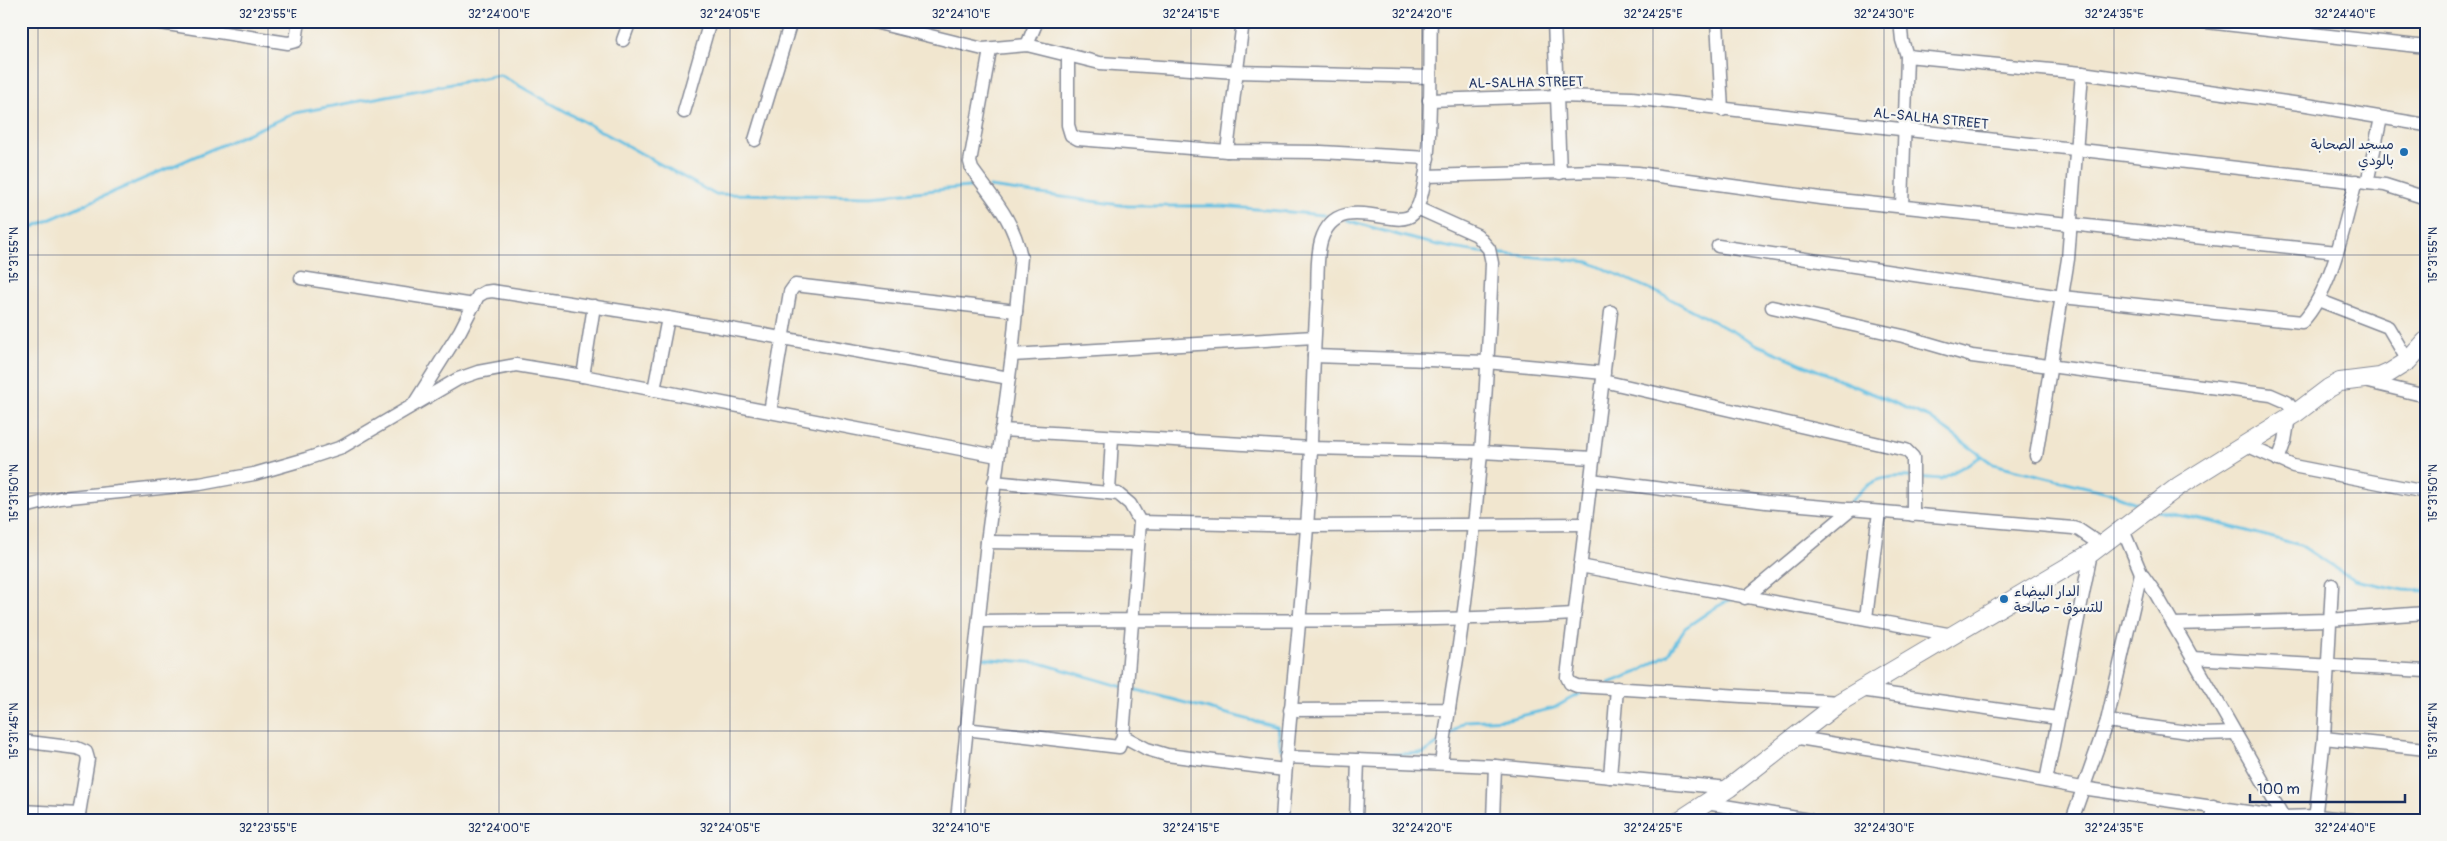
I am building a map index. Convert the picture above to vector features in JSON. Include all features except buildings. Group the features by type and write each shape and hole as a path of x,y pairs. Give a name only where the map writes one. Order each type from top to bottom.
{"street":[{"path":"148,21 165,22 294,43 299,21"},
{"path":"623,40 630,21"},
{"path":"684,112 710,21"},
{"path":"755,140 791,21"},
{"path":"870,21 900,25 990,50 1027,45 1100,63 1236,72 1429,77"},
{"path":"1027,45 1037,21"},
{"path":"1227,151 1243,21"},
{"path":"1282,820 1290,710 1308,526 1314,337 1320,247 1327,230 1334,222 1354,213 1400,218 1409,217 1417,208 1426,176 1428,158 1431,21"},
{"path":"1554,21 1560,172"},
{"path":"1717,21 1722,110"},
{"path":"1900,21 1902,40 1907,56 1902,206"},
{"path":"2198,21 2426,47"},
{"path":"957,820 966,729 980,621 986,542 1012,355 1021,258 1015,234 1007,217 972,169 970,162 990,50"},
{"path":"1068,56 1068,125 1071,135 1078,139 1227,151 1321,152 1428,158"},
{"path":"1907,56 2082,73 2288,102 2426,126"},
{"path":"2036,456 2052,367 2071,226 2082,73"},
{"name":"AL-SALHA STREET","path":"1429,100 1558,96 1632,98 1722,110 2361,182 2400,188 2426,198"},
{"path":"1718,246 2062,297 2302,322 2318,300 2337,252 2381,118"},
{"path":"1426,176 1560,172 1638,173 1788,194 2071,226 2337,252"},
{"path":"1417,208 1477,234 1489,249 1492,263 1476,526 1465,617 1441,763"},
{"path":"301,278 474,305"},
{"path":"770,412 790,292 792,288 799,284 1016,311"},
{"path":"412,406 460,331 478,296 492,291 668,318 1009,378"},
{"path":"2318,300 2388,327 2408,361"},
{"path":"583,376 594,306"},
{"path":"1772,307 1903,336 1960,354 2271,395 2287,402 2292,415 2278,460"},
{"path":"1610,312 1574,614 1568,677 1570,683 1577,686 1840,702"},
{"path":"654,390 668,318"},
{"path":"1012,355 1314,337"},
{"path":"1680,820 1729,788 1840,702 2096,549 2140,517 2157,501 2292,415 2329,388 2340,382 2380,377 2408,361 2426,341"},
{"path":"1314,356 1486,362 1603,377 1906,450 1913,457 1913,514"},
{"path":"21,508 60,498 200,484 254,474 342,447 458,379 506,366 529,366 997,456"},
{"path":"2357,379 2426,396"},
{"path":"1001,430 1112,438 1311,448 1481,452 1593,458"},
{"path":"1109,492 1112,438"},
{"path":"2246,445 2278,460 2327,474 2426,492"},
{"path":"1591,480 1766,502 2073,528 2079,530 2096,549"},
{"path":"966,729 1084,742 1115,748 1122,743 1123,736 1140,522 1124,498 1109,492 994,482"},
{"path":"1745,598 1852,509"},
{"path":"1866,618 1879,512"},
{"path":"1140,522 1308,526 1585,524"},
{"path":"2122,530 2141,573 2173,624 2284,818"},
{"path":"986,542 1138,544"},
{"path":"2046,781 2057,718 2096,549"},
{"path":"1580,566 1953,635"},
{"path":"2072,820 2107,721 2141,573"},
{"path":"2316,818 2324,738 2328,620 2332,585"},
{"path":"2173,624 2328,620 2426,612"},
{"path":"980,621 1132,618 1300,621 1574,614"},
{"path":"2192,658 2426,671"},
{"path":"1610,776 1617,688"},
{"path":"1861,690 2057,718"},
{"path":"1290,710 1449,709"},
{"path":"2107,721 2202,734 2235,733"},
{"path":"1123,736 1147,749 1167,755 1286,764 1358,760 1495,766 1729,788"},
{"path":"1793,737 1928,758 2082,788 2284,818 2352,820"},
{"path":"2324,738 2426,749"},
{"path":"21,741 77,748 86,752 88,758 78,817 21,811"},
{"path":"1356,820 1358,760"},
{"path":"1493,820 1495,766"},
{"path":"1706,802 1809,820"},
{"path":"2211,820 2213,806"}],"waterway":[{"path":"21,232 295,113 500,75 714,194 872,196 979,186"},
{"path":"990,187 1128,206 1222,206 1334,216"},
{"path":"1347,220 1434,244 1487,253"},
{"path":"1493,253 1589,262 1665,296 1758,345 1930,418 1993,464 2107,492 2144,506"},
{"path":"1916,477 1941,479 1982,456"},
{"path":"1848,505 1861,490 1875,481 1890,477 1910,477"},
{"path":"2157,511 2213,522 2300,545 2354,580 2404,590 2426,591"},
{"path":"1609,683 1638,672 1668,654 1685,628 1733,598"},
{"path":"978,658 1040,663 1123,687"},
{"path":"1129,688 1277,727 1280,749 1284,749"},
{"path":"1449,735 1465,721 1508,719 1554,708 1584,691"},
{"path":"1380,755 1424,753 1440,742"}],"place":[{"name":"مسجد الصحابة بالودي","path":"2404,152"},
{"name":"الدار البيضاء للتسوق - صالحة","path":"2004,599"}]}
